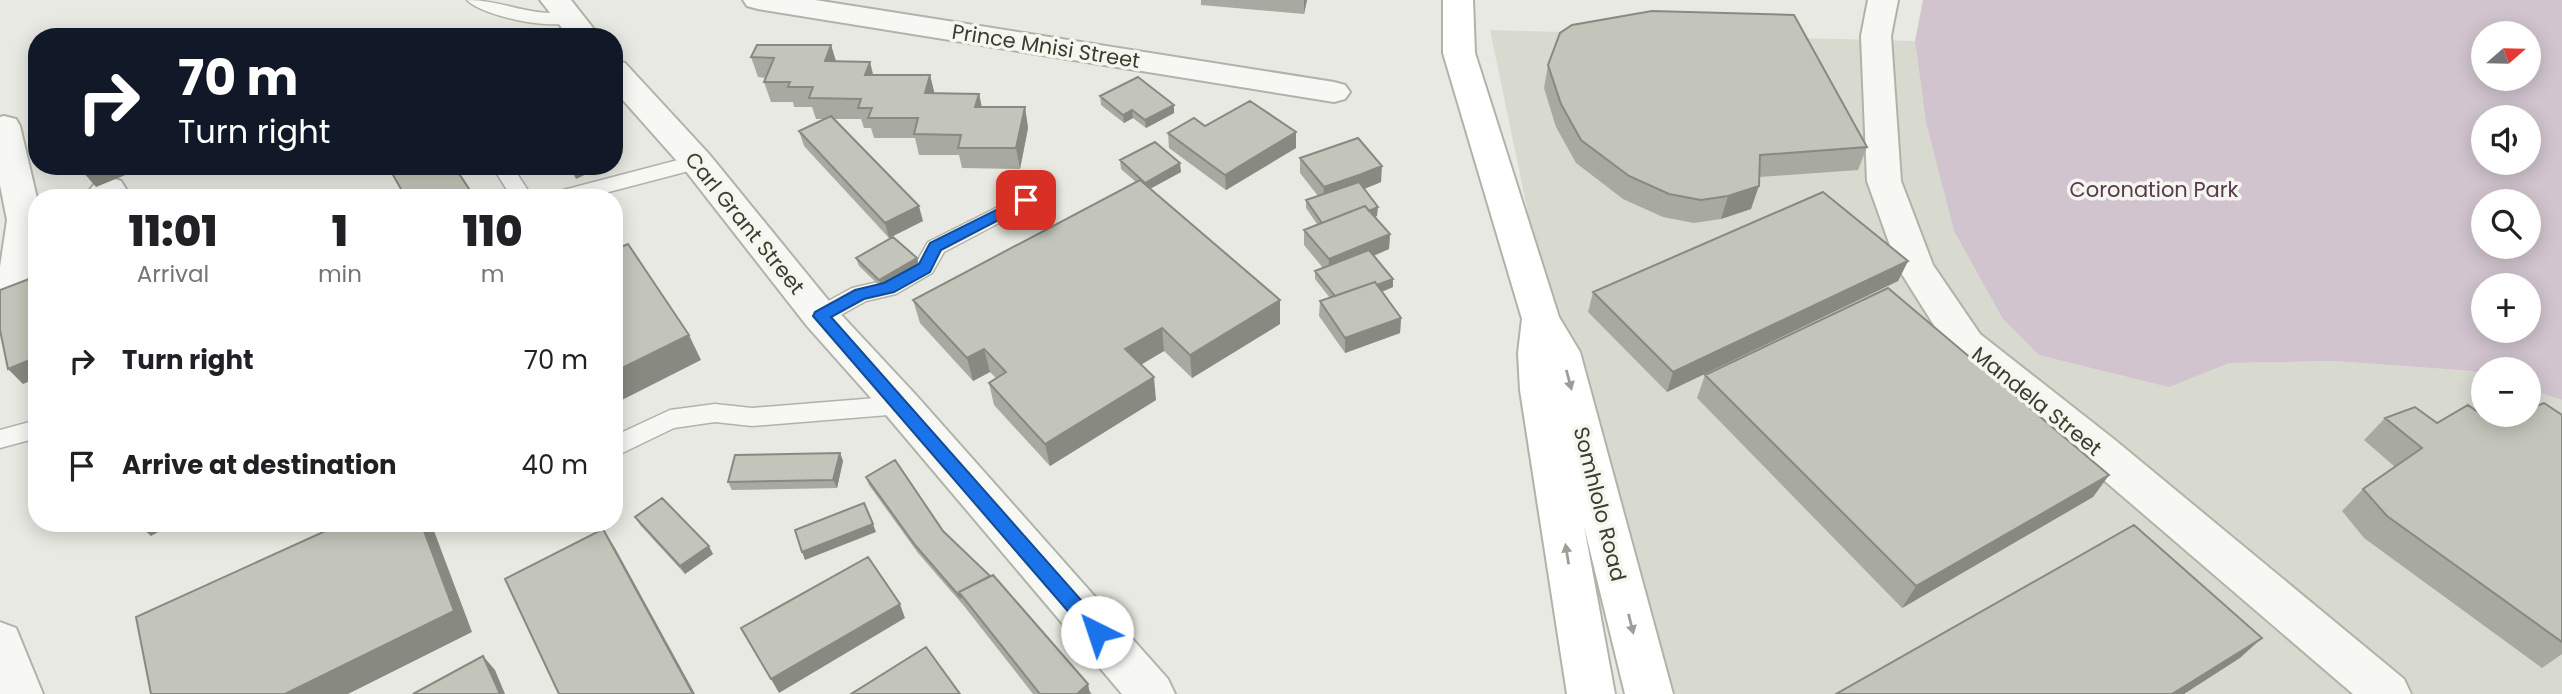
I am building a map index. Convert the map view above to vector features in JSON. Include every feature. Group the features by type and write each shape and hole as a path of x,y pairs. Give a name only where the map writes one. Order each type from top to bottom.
{"main road":[{"name":"Somhlolo Road","path":"1458,0 1459,53 1541,318 1562,352 1649,694"},
{"name":"Somhlolo Road","path":"1541,318 1537,353 1540,390 1591,694"}],"street":[{"name":"Prince Mnisi Street","path":"759,0 1335,92"},
{"name":"Mandela Street","path":"1883,0 1876,36 1884,181 1916,268 1966,344 2100,452 2387,694"},
{"name":"Carl Grant Street","path":"623,80 697,162 820,316 901,405 1151,694"},
{"path":"4,126 25,219 18,268 5,293"},
{"path":"5,293 28,269"},
{"path":"0,642 19,694"}],"lane":[{"path":"476,0 502,13 534,19 569,18"},
{"path":"594,189 697,162"},
{"path":"820,316 860,294 888,288 924,268 936,247 1026,200"},
{"path":"623,442 670,419 692,416 715,413 752,418 901,405"},
{"path":"0,439 28,431"}],"shaded area":[{"path":"1490,30 1915,41 1926,123 1954,231 2169,386 2229,363 2334,361 2471,371 2471,427 2541,427 2541,393 2562,400 2562,694 1628,694"}],"green space":[{"name":"Coronation Park","path":"1923,0 2562,0 2562,400 2541,393 2541,357 2471,357 2471,371 2334,361 2229,363 2169,387 2039,355 2003,319 1954,231 1926,123 1915,41"}],"building":[{"path":"1652,11 1794,15 1867,147 1760,155 1759,186 1728,196 1701,200 1669,194 1629,176 1581,140 1561,104 1548,65 1560,33 1572,25"},
{"path":"757,45 831,45 825,61 870,62 865,75 930,75 925,93 979,94 975,107 1025,107 1016,148 958,148 961,135 914,134 918,118 868,118 872,108 858,108 861,99 809,98 813,87 788,87 790,82 764,82 774,58 751,57"},
{"path":"1138,77 1174,105 1145,120 1132,110 1123,115 1100,96"},
{"path":"1250,101 1296,132 1225,175 1168,133 1194,118 1205,126"},
{"path":"831,116 919,206 885,223 799,131"},
{"path":"1358,138 1382,166 1324,187 1300,158"},
{"path":"1155,142 1180,163 1145,183 1120,160"},
{"path":"393,175 460,175 469,189 401,189"},
{"path":"1140,180 1280,300 1190,355 1162,328 1125,349 1154,377 1045,444 989,383 1006,372 984,349 967,358 913,300"},
{"path":"1359,182 1378,207 1369,211 1365,206 1322,223 1306,200"},
{"path":"1823,192 1908,261 1673,372 1593,292"},
{"path":"1365,206 1390,234 1329,259 1304,230"},
{"path":"893,237 917,258 879,280 856,258"},
{"path":"628,244 689,335 623,368 623,246"},
{"path":"1369,250 1393,279 1377,285 1375,282 1335,296 1315,271"},
{"path":"28,279 28,361 8,369 0,330 0,290"},
{"path":"1375,282 1401,318 1345,338 1320,301"},
{"path":"1888,288 2109,475 1916,586 1705,375"},
{"path":"2544,403 2562,415 2562,642 2387,516 2363,489 2422,448 2385,418 2415,407 2437,423 2468,405 2471,407 2471,427 2541,427 2541,404"},
{"path":"840,453 833,480 728,482 735,455"},
{"path":"895,460 943,531 990,576 959,592 961,598 915,545 866,477"},
{"path":"662,498 709,546 680,566 635,517"},
{"path":"864,503 873,524 802,552 795,530"},
{"path":"2134,525 2262,638 2172,694 1836,694"},
{"path":"323,532 424,532 454,611 285,694 151,694 136,617"},
{"path":"597,532 605,532 693,694 559,694 505,579"},
{"path":"868,557 900,604 771,679 741,628"},
{"path":"993,575 1088,684 1077,694 1040,694 959,592"},
{"path":"926,647 960,694 851,694"},
{"path":"483,656 500,694 413,694"}],"route":[{"path":"1026,200 936,247 924,268 888,288 860,294 820,316 901,405 1097,632"}]}
